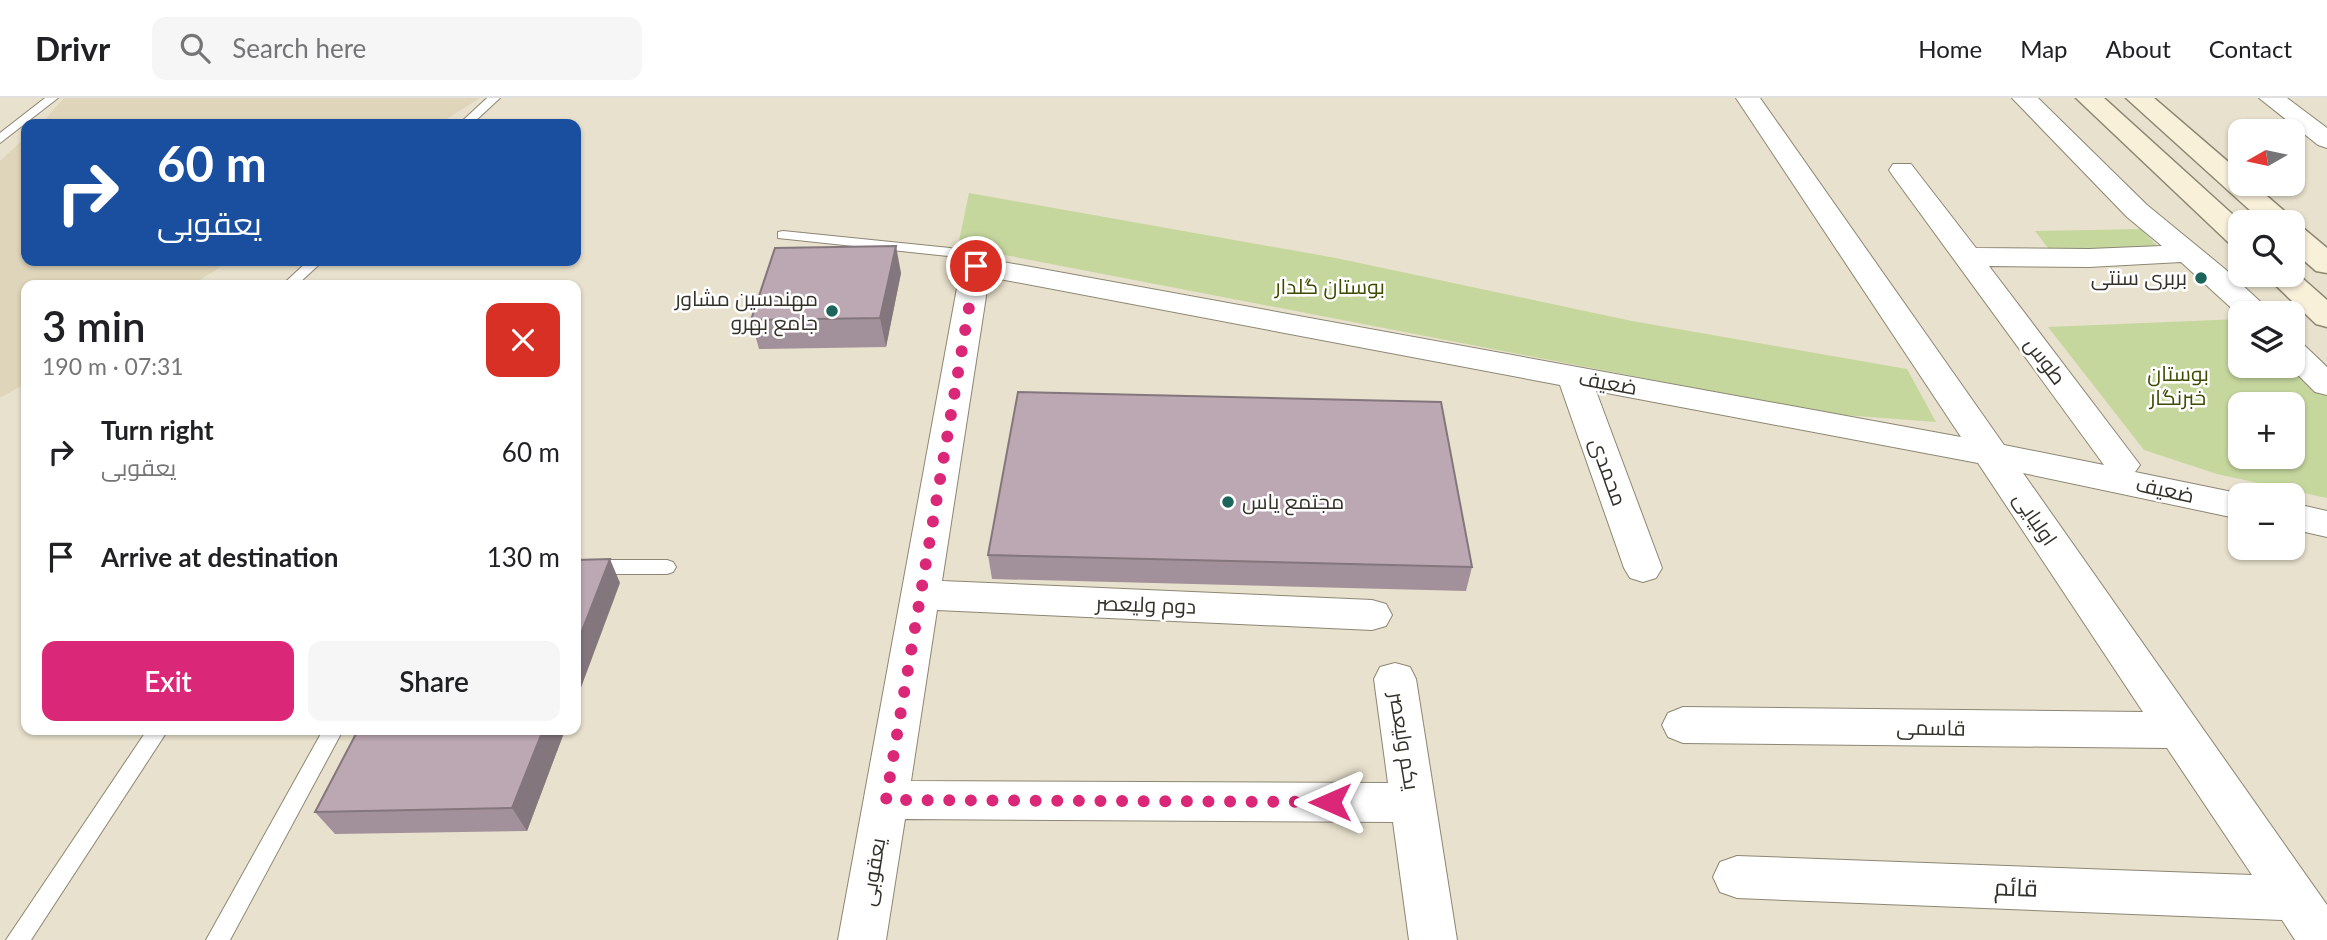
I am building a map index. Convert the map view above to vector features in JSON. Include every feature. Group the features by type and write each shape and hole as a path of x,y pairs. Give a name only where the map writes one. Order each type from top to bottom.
{"main road":[{"path":"2089,98 2228,226"},
{"path":"2139,98 2266,210"},
{"path":"2305,245 2327,264"},
{"path":"2294,287 2327,317"}],"street":[{"name":"اولیایی","path":"1748,98 2323,940"},
{"path":"2024,98 2137,211 2189,253 2241,301"},
{"path":"2271,98 2327,140"},
{"name":"طوس","path":"1902,170 2122,465"},
{"path":"1967,257 2089,258 2189,253"},
{"name":"ضعیف","path":"976,266 1991,454 2228,503"},
{"name":"یعقوبی","path":"862,940 976,266"},
{"path":"2305,363 2327,384"},
{"name":"محمدی","path":"1574,377 1643,568"},
{"path":"2305,519 2327,524"},
{"name":"دوم ولیعصر","path":"920,595 1372,615"},
{"name":"یکم ولیعصر","path":"1395,679 1433,940"},
{"name":"قاسمی","path":"1683,725 2179,730"},
{"name":"یکم ولیعصر","path":"886,800 1414,803"},
{"name":"قائم","path":"1737,877 2295,899"}],"lane":[{"path":"25,119 52,98"},
{"path":"471,119 494,98"},
{"path":"0,139 21,122"},
{"path":"783,235 950,252 968,258 976,266"},
{"path":"295,280 310,266"},
{"path":"581,567 667,568"},
{"path":"18,940 155,735"},
{"path":"218,940 331,735"}],"shaded area":[{"path":"64,98 480,98 447,119 45,119"},
{"path":"21,142 21,266 222,266 200,280 21,280 21,386 0,398 0,161"}],"green space":[{"name":"بوستان گلدار","path":"969,193 1336,258 1632,321 1907,369 1936,422 1830,414 958,246"},
{"path":"2141,229 2160,249 2051,252 2035,231"},
{"name":"بوستان خبرنگار","path":"2228,320 2228,378 2305,378 2305,346 2327,367 2327,498 2305,493 2305,483 2258,483 2217,474 2144,450 2048,327"}],"building":[{"path":"896,246 880,318 751,320 775,248"},
{"name":"مجتمع یاس","path":"1018,392 1441,402 1472,567 988,555"},
{"path":"610,559 581,633 581,560"},
{"path":"355,735 541,735 512,808 315,812"}],"place":[{"name":"بربری سنتی","path":"2201,278"},
{"name":"مهندسین مشاور جامع بهرو","path":"832,311"},
{"name":"مجتمع یاس","path":"1228,502"}],"route":[{"path":"976,266 886,800 1330,802"}]}
